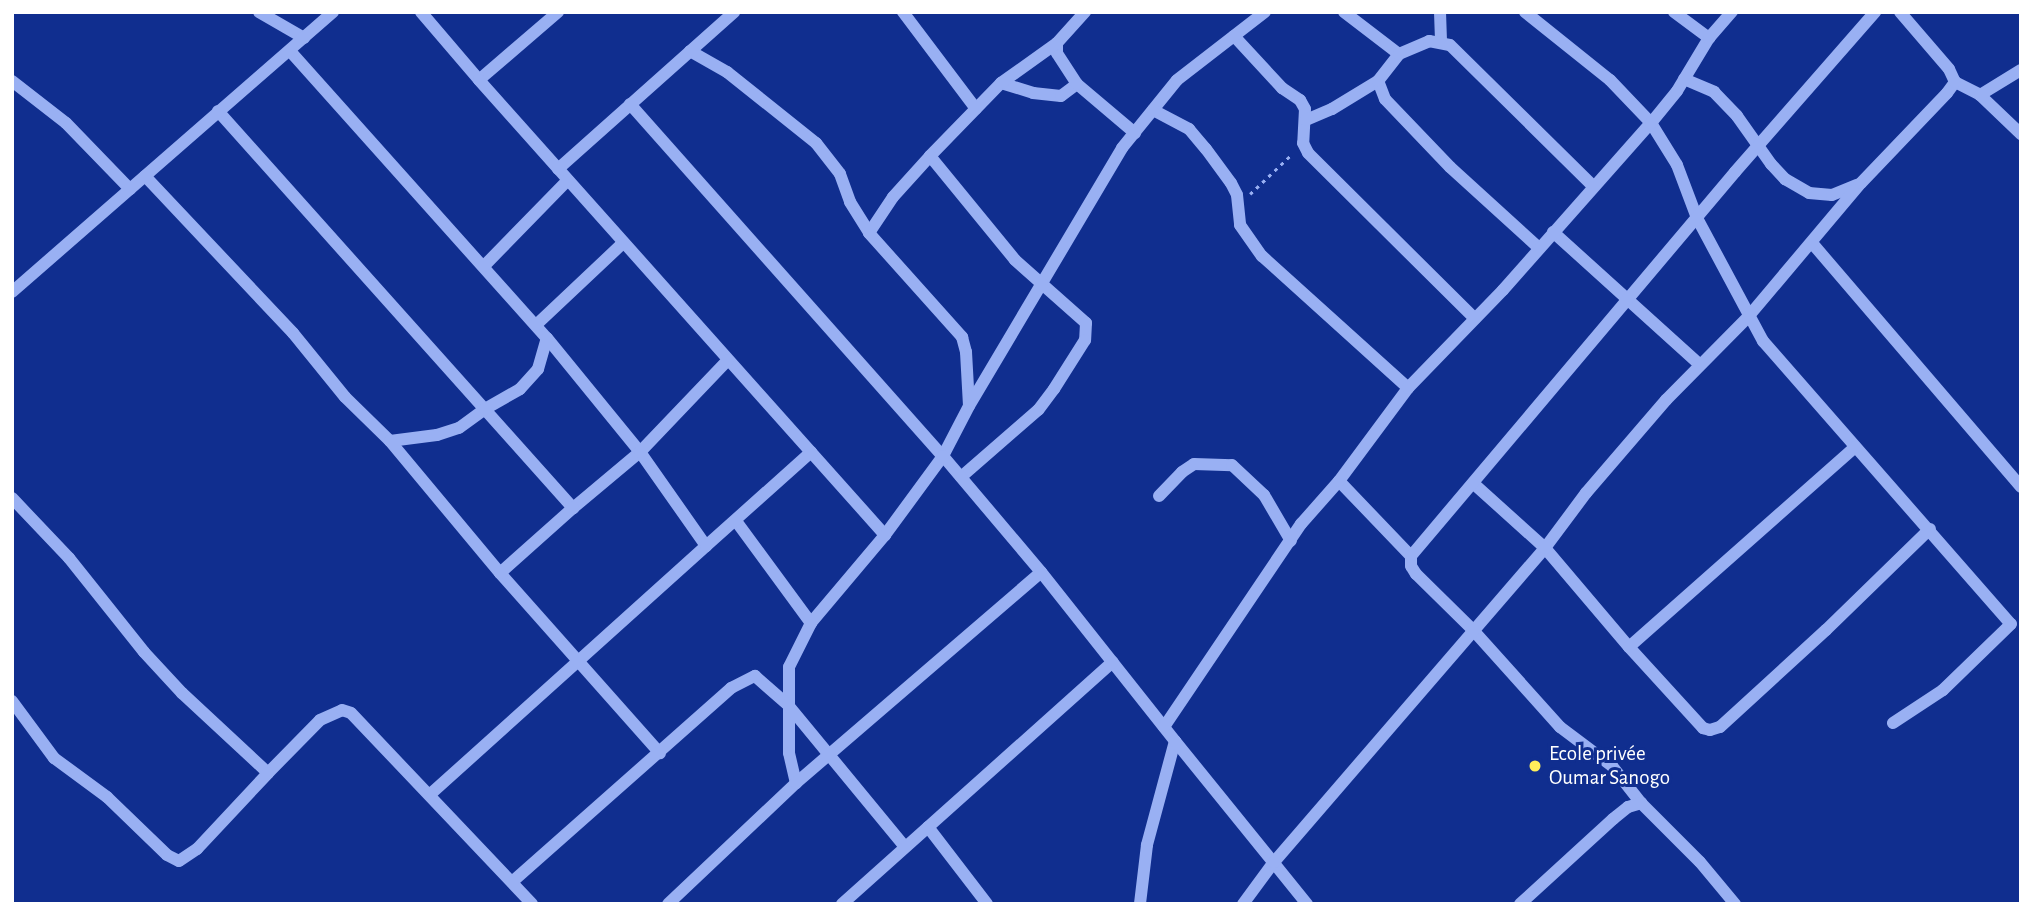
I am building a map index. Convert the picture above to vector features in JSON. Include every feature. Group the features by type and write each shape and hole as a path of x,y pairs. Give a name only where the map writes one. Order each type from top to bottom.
{"street":[{"path":"259,12 304,38"},
{"path":"12,292 334,12"},
{"path":"421,12 623,243 885,534"},
{"path":"479,80 558,12"},
{"path":"558,169 734,12"},
{"path":"869,233 893,197 1001,83 1057,43 1085,12"},
{"path":"796,783 789,753 789,667 811,623 885,534 943,456 969,406 1122,148 1177,80 1265,12"},
{"path":"1344,12 1399,54"},
{"path":"1440,12 1441,41"},
{"path":"1525,12 1610,80 1651,123 1677,165 1697,218 1763,341 1855,447 2016,619 1943,690 1894,723"},
{"path":"1674,12 1709,38"},
{"path":"1164,727 1290,541 1339,481 1408,388 1475,320 1651,123 1685,79 1709,38 1732,12"},
{"path":"1735,904 1700,863 1641,803 1612,766 1560,727 1472,629 1416,574 1411,566 1411,556 1474,485 1759,144 1875,12"},
{"path":"1900,12 1923,35 1955,82 1980,95 2021,134"},
{"path":"910,15 976,109"},
{"path":"1234,36 1282,88 1300,100 1306,120 1303,143 1318,163 1475,320"},
{"path":"1306,120 1332,109 1378,81 1399,54 1429,41 1441,41 1458,53 1593,186"},
{"path":"1057,43 1057,53 1077,84 1135,133"},
{"path":"290,51 547,338 640,452 706,546"},
{"path":"690,51 727,72 816,143 839,174 850,202 869,233 962,337 966,352 969,406"},
{"path":"1980,95 2021,70"},
{"path":"1685,79 1714,92 1785,179 1810,192 1832,195 1861,183"},
{"path":"12,80 66,123 130,189"},
{"path":"1378,81 1385,99 1417,134 1539,248"},
{"path":"1243,904 1275,862 1472,629 1545,548 1595,482 1700,365 1748,317 1861,183 1955,82"},
{"path":"1001,83 1033,93 1061,96 1077,84"},
{"path":"630,104 961,477 1041,572 1307,904"},
{"path":"1153,110 1189,129 1206,149 1231,183 1237,195 1236,208 1240,225 1262,256 1408,388"},
{"path":"218,111 573,509"},
{"path":"930,156 1014,260 1086,323 1085,340 1038,410 961,477"},
{"path":"145,176 293,333 345,397 390,441 500,573 660,753"},
{"path":"484,266 568,180"},
{"path":"1553,232 1700,365"},
{"path":"536,325 623,243"},
{"path":"1812,243 2021,487"},
{"path":"390,441 437,435 459,428 520,389 538,369 547,338"},
{"path":"500,573 640,452 728,360"},
{"path":"1629,647 1855,447"},
{"path":"431,794 811,452"},
{"path":"1159,496 1182,472 1195,464 1233,465 1264,495 1290,541"},
{"path":"1339,481 1411,556"},
{"path":"1474,485 1545,548 1629,647 1703,728 1710,730 1720,727 1826,630 1930,529"},
{"path":"12,498 69,558 174,685 268,773"},
{"path":"736,521 811,623"},
{"path":"668,904 796,783 1041,572"},
{"path":"842,904 1113,663"},
{"path":"512,882 731,688 755,676 788,705 905,847"},
{"path":"12,701 54,758 107,797 167,855 179,861 197,849 320,720 342,710 358,718 532,904"},
{"path":"1140,904 1147,845 1175,741"},
{"path":"1520,904 1613,819 1628,807 1641,803"},
{"path":"928,827 987,904"}],"path":[{"path":"1236,208 1303,143"}],"place":[{"name":"Ecole privée Oumar Sanogo","path":"1535,766"}]}
